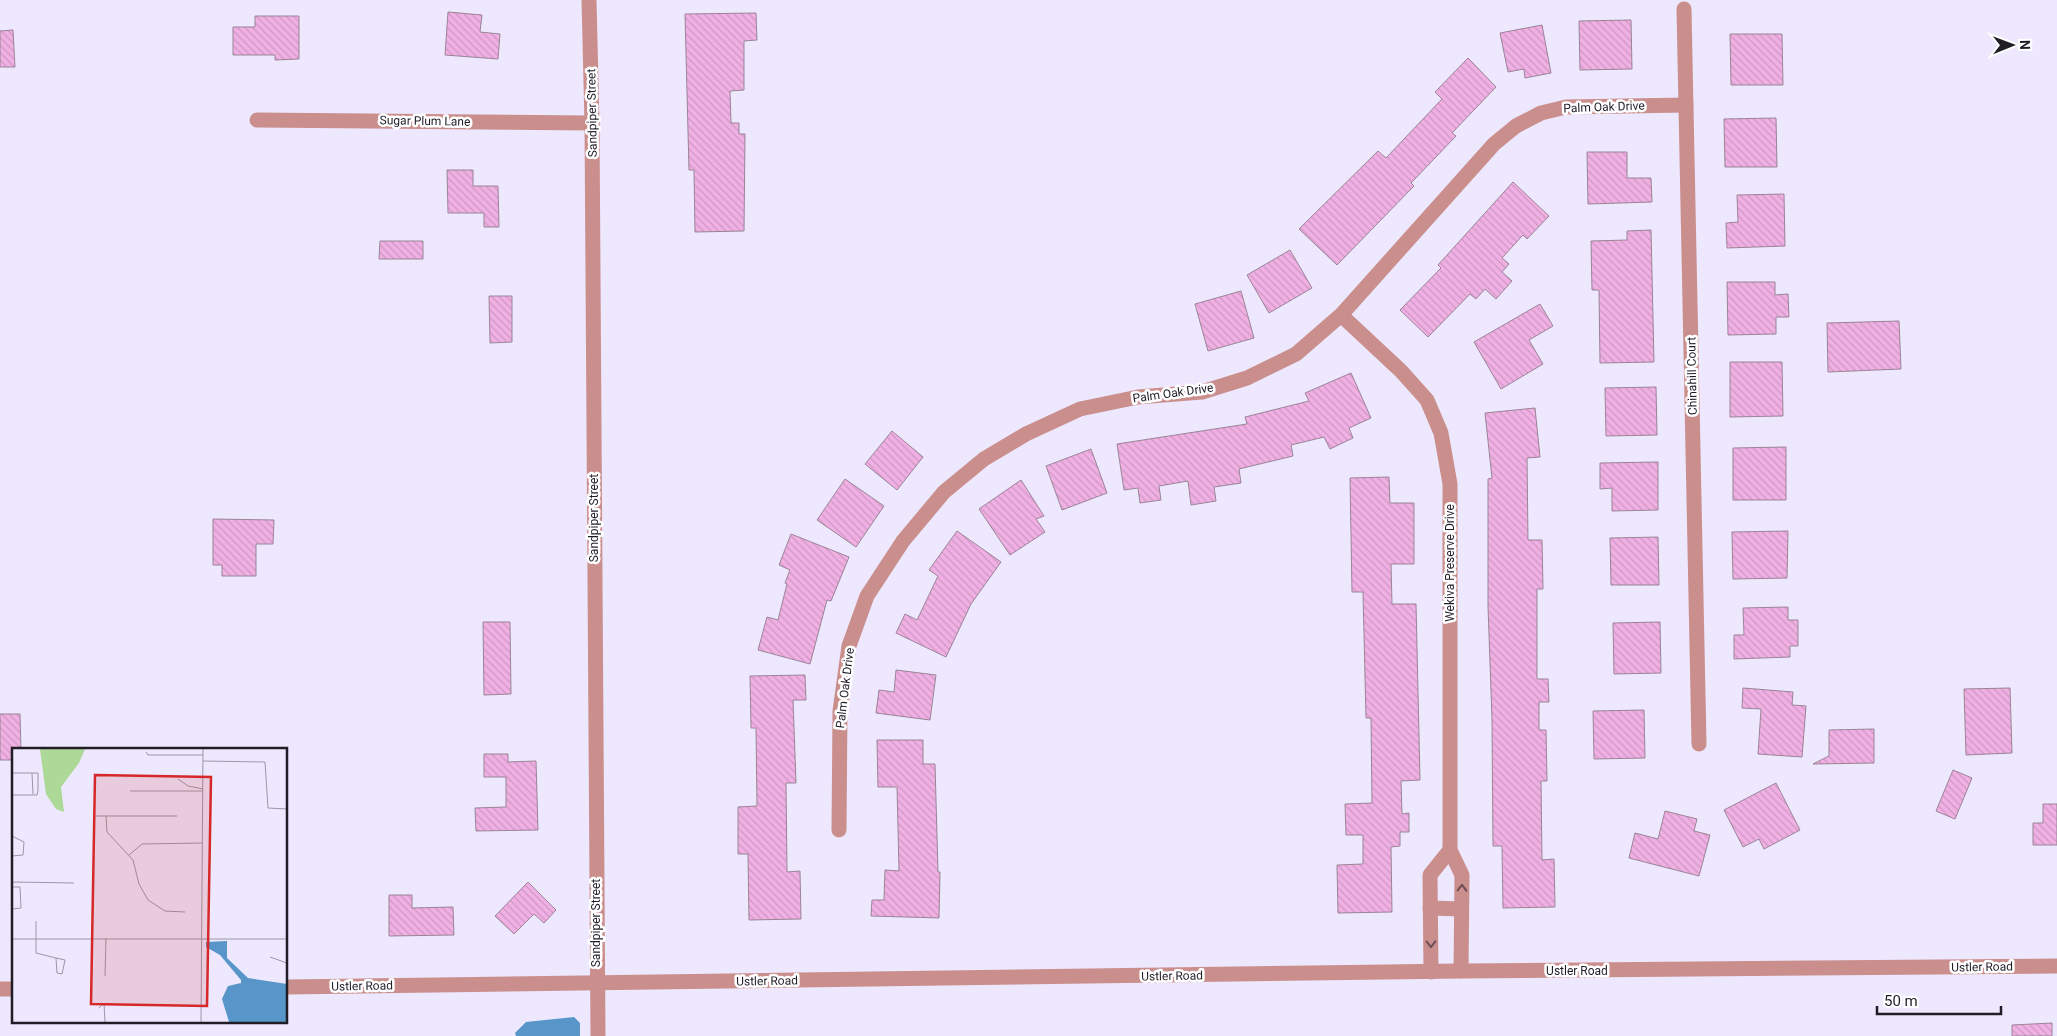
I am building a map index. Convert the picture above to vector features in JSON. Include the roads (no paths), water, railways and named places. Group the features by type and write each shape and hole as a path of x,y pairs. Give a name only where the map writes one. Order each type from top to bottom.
{"street":[{"name":"Sandpiper Street","path":"589,0 592,123 598,1036"},
{"name":"Chinahill Court","path":"1684,9 1699,744"},
{"name":"Palm Oak Drive","path":"839,830 840,711 849,646 867,596 902,541 944,492 984,459 1026,434 1080,409 1138,397 1202,392 1247,378 1296,354 1341,316 1494,144 1516,126 1540,113 1566,107 1686,105"},
{"name":"Sugar Plum Lane","path":"257,120 592,123"},
{"name":"Wekiva Preserve Drive","path":"1341,316 1402,372 1427,400 1441,433 1450,484 1450,850 1462,875 1460,971"},
{"path":"1431,972 1430,875 1450,850"},
{"path":"1430,908 1461,908"},
{"name":"Ustler Road","path":"288,987 1460,971 2057,966"}],"water":[{"path":"574,1017 580,1023 580,1036 516,1036 515,1033 526,1022"}]}
